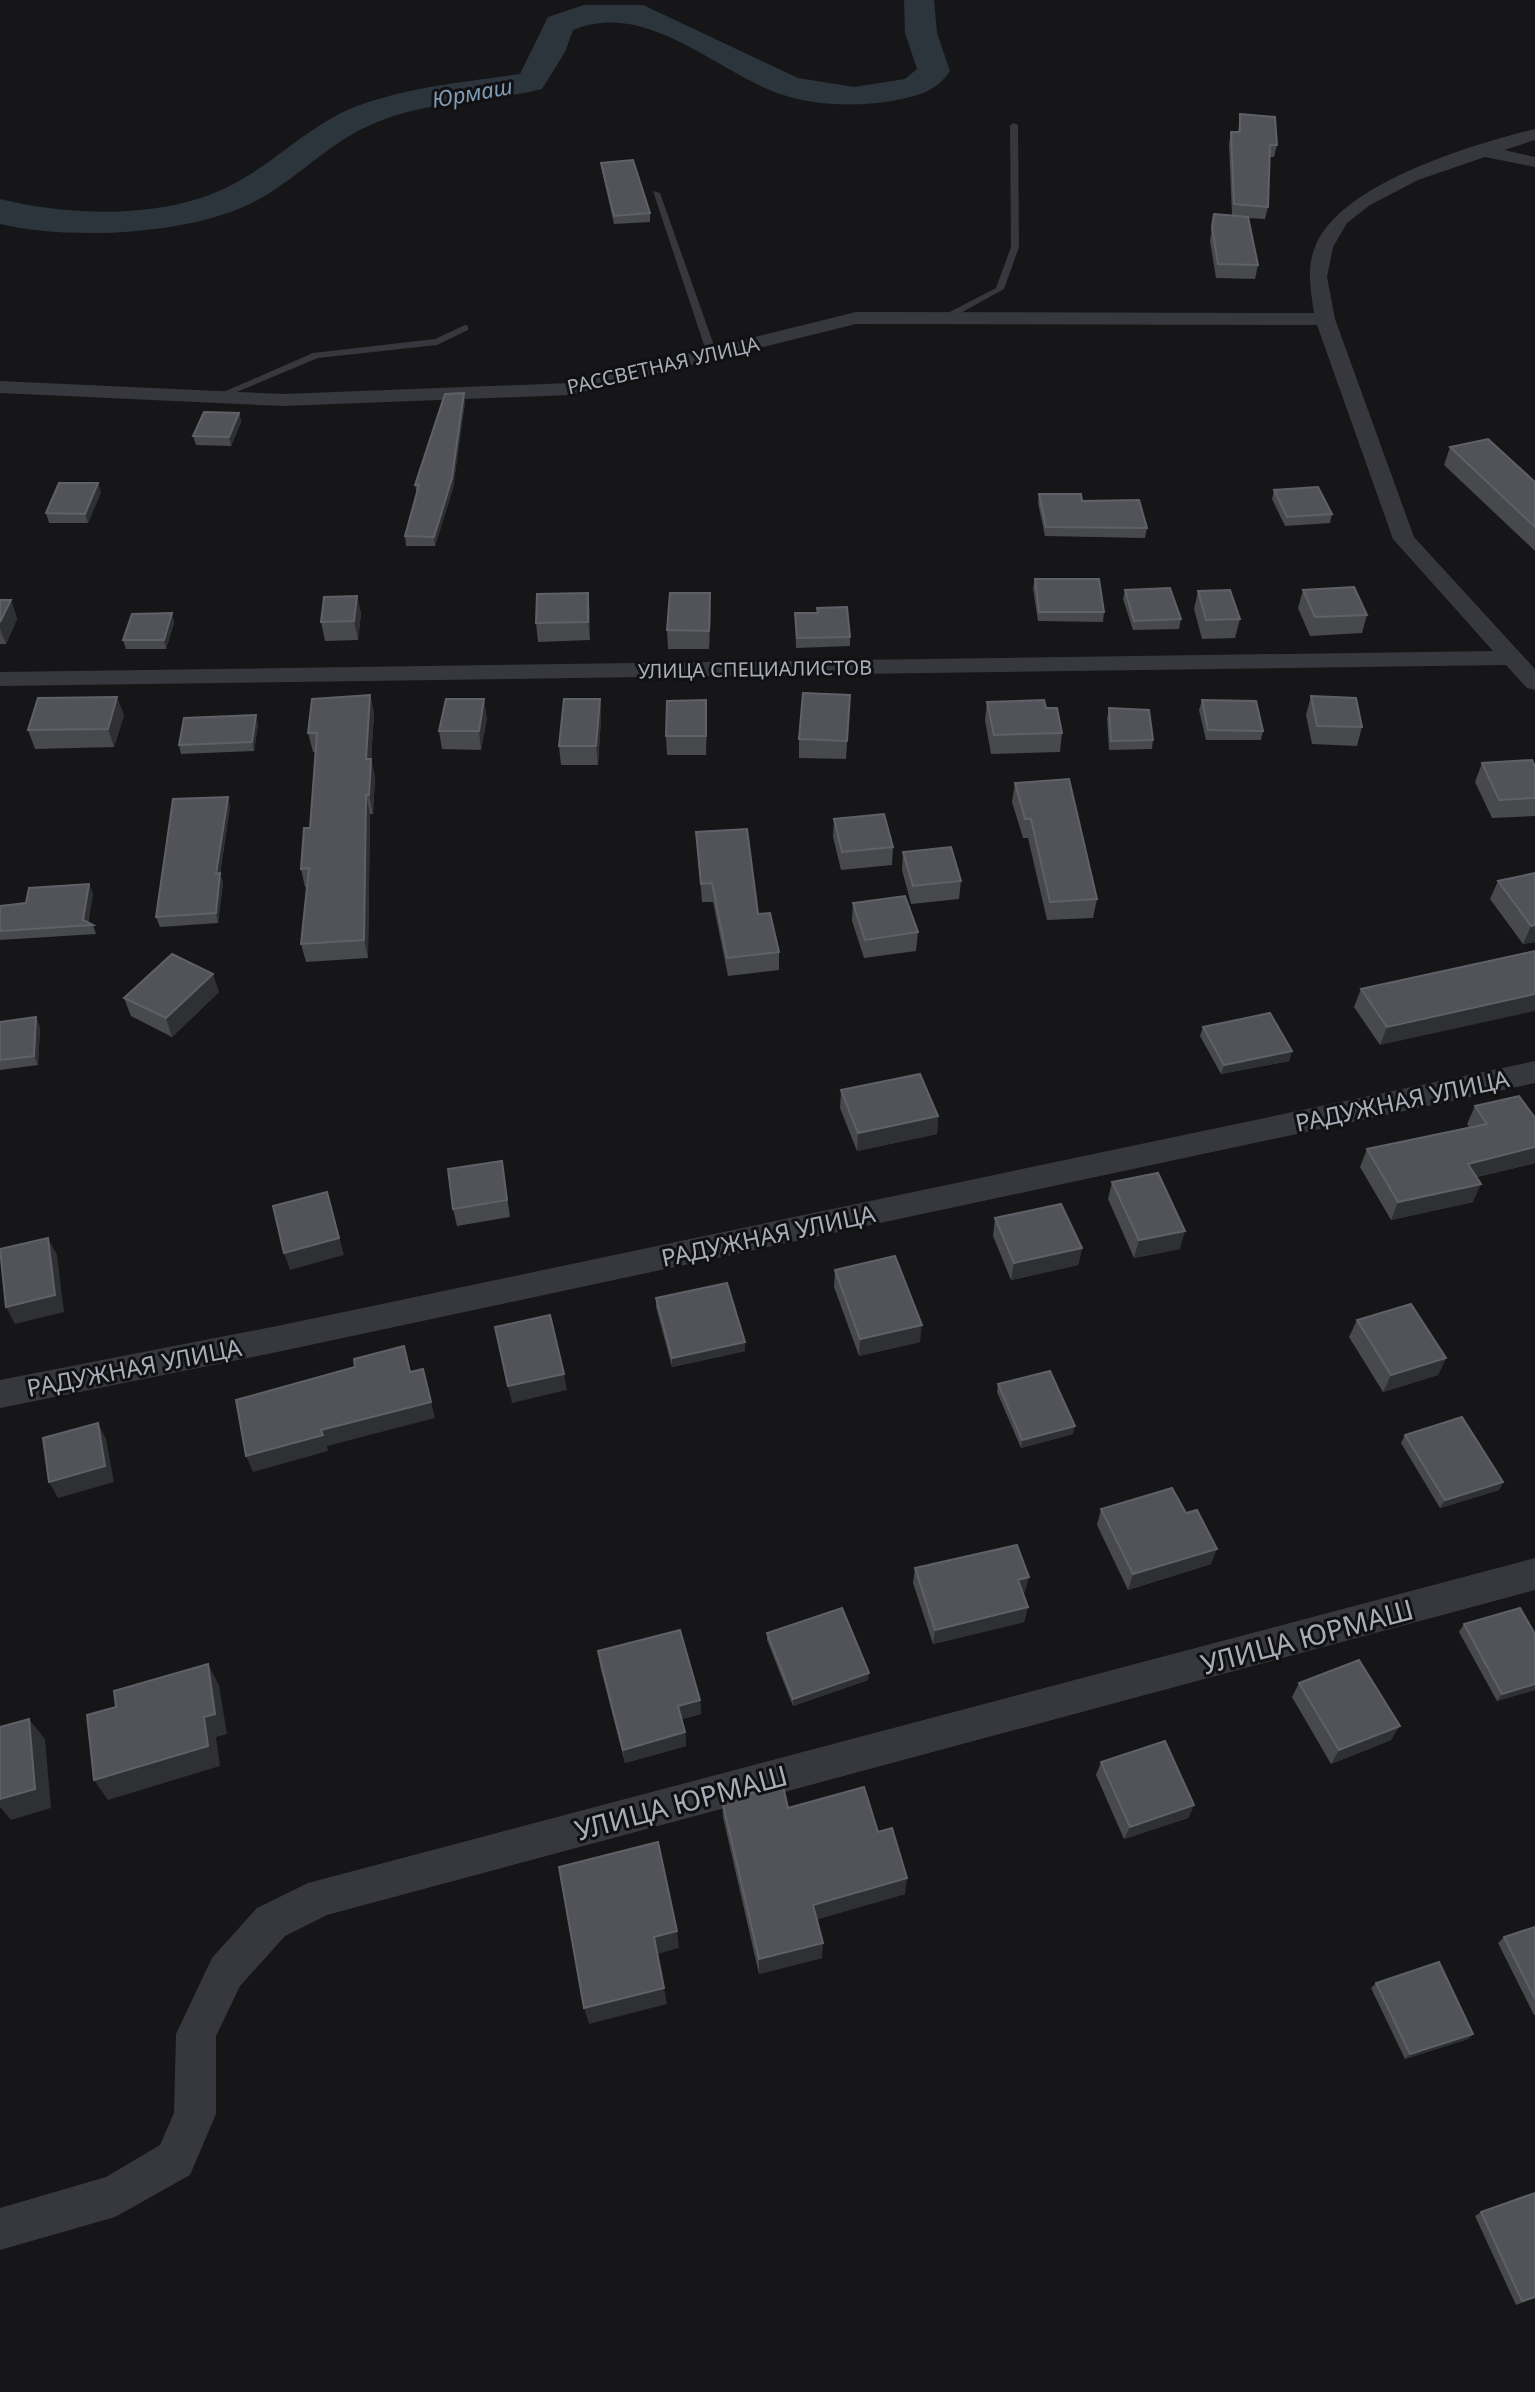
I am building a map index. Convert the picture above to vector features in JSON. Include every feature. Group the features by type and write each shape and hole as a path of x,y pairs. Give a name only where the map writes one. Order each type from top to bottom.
{"street":[{"path":"1535,134 1412,176 1364,201 1340,220 1324,247 1318,277 1325,319 1404,539 1535,683"},
{"path":"1484,151 1535,162"},
{"name":"РАССВЕТНАЯ УЛИЦА","path":"0,387 283,400 570,389 856,318 1325,319"},
{"name":"УЛИЦА СПЕЦИАЛИСТОВ","path":"0,679 1511,658"},
{"name":"РАДУЖНАЯ УЛИЦА","path":"0,1394 282,1338 1535,1072"},
{"name":"УЛИЦА ЮРМАШ","path":"0,2229 115,2196 175,2160 195,2114 196,2034 226,1972 271,1922 322,1897 1535,1574"}],"lane":[{"path":"945,318 1000,289 1015,247 1014,125"},
{"path":"656,193 712,354"},
{"path":"217,397 316,355 437,342 465,328"}],"building":[{"path":"1240,114 1275,117 1277,145 1270,145 1268,207 1234,204 1231,132 1240,132"},
{"path":"633,160 650,213 614,216 601,163"},
{"path":"1214,214 1248,217 1258,265 1218,264 1212,227"},
{"path":"464,393 452,478 434,537 405,536 419,485 415,485 445,394"},
{"path":"204,412 239,413 229,437 193,436"},
{"path":"1488,439 1535,482 1535,527 1450,447"},
{"path":"59,483 98,483 85,514 46,513"},
{"path":"1318,487 1332,514 1287,517 1274,490"},
{"path":"1039,494 1081,494 1082,501 1139,500 1147,528 1046,527"},
{"path":"1035,579 1099,579 1104,612 1039,612"},
{"path":"1354,587 1367,615 1315,617 1303,590"},
{"path":"1170,588 1181,619 1134,621 1125,590"},
{"path":"1230,590 1240,619 1206,620 1198,591"},
{"path":"588,593 588,622 536,623 537,594"},
{"path":"670,593 710,593 709,631 667,630"},
{"path":"357,596 354,621 321,622 324,597"},
{"path":"0,600 11,600 0,622"},
{"path":"847,607 850,637 797,638 795,613 818,613 817,608"},
{"path":"172,613 164,640 123,640 132,614"},
{"path":"803,693 850,695 847,741 799,739"},
{"path":"370,695 366,759 371,759 369,795 366,795 364,940 301,944 309,868 301,869 304,828 310,828 317,733 308,733 312,699"},
{"path":"1311,696 1356,698 1362,727 1317,726"},
{"path":"117,697 108,729 28,730 38,698"},
{"path":"446,699 484,699 479,731 439,731"},
{"path":"564,699 600,699 596,746 559,746"},
{"path":"706,700 706,736 666,736 667,701"},
{"path":"1044,700 1046,708 1057,708 1062,733 994,735 987,702"},
{"path":"1202,700 1256,701 1263,731 1208,730"},
{"path":"1109,708 1149,710 1153,740 1111,741"},
{"path":"256,715 252,742 179,745 184,718"},
{"path":"1532,760 1535,767 1535,798 1499,800 1482,763"},
{"path":"1069,779 1097,899 1050,902 1031,819 1025,819 1015,783"},
{"path":"228,797 216,874 220,873 216,913 156,917 173,799"},
{"path":"884,814 893,847 842,852 834,819"},
{"path":"747,829 758,914 770,913 779,952 727,958 712,883 701,884 696,832"},
{"path":"951,847 961,881 913,886 903,852"},
{"path":"1535,873 1535,925 1531,926 1498,881"},
{"path":"89,884 83,920 93,925 0,931 0,906 26,903 29,888"},
{"path":"905,896 918,932 865,940 853,903"},
{"path":"1535,951 1535,994 1387,1027 1361,989"},
{"path":"172,954 213,974 166,1018 124,998"},
{"path":"1270,1013 1292,1051 1224,1065 1203,1027"},
{"path":"36,1017 34,1056 0,1060 0,1022"},
{"path":"920,1074 938,1116 858,1133 841,1090"},
{"path":"1519,1096 1535,1118 1535,1147 1468,1164 1481,1184 1398,1202 1367,1149 1487,1124 1475,1106"},
{"path":"502,1161 507,1200 453,1209 448,1169"},
{"path":"1158,1173 1185,1231 1139,1240 1112,1182"},
{"path":"327,1192 339,1238 284,1253 273,1206"},
{"path":"1061,1204 1082,1248 1014,1263 995,1218"},
{"path":"48,1238 55,1295 6,1307 0,1249"},
{"path":"895,1256 922,1325 860,1339 835,1270"},
{"path":"727,1283 745,1342 672,1358 656,1298"},
{"path":"1411,1304 1446,1358 1391,1375 1357,1320"},
{"path":"550,1315 564,1374 508,1386 495,1327"},
{"path":"404,1346 410,1372 423,1369 431,1402 321,1430 323,1435 246,1456 236,1400 355,1367 354,1359"},
{"path":"1050,1371 1075,1426 1022,1440 998,1384"},
{"path":"1462,1417 1503,1482 1445,1500 1405,1435"},
{"path":"98,1423 105,1466 49,1482 43,1438"},
{"path":"1172,1488 1186,1513 1197,1510 1217,1549 1133,1574 1101,1509"},
{"path":"1017,1545 1029,1577 1018,1580 1028,1607 935,1630 915,1568"},
{"path":"842,1608 869,1673 793,1699 767,1633"},
{"path":"1520,1608 1535,1634 1535,1684 1502,1694 1464,1624"},
{"path":"680,1630 700,1700 678,1706 685,1732 623,1750 598,1651"},
{"path":"1359,1660 1400,1726 1339,1750 1299,1683"},
{"path":"208,1664 215,1714 204,1717 208,1746 94,1780 87,1715 116,1707 114,1691"},
{"path":"29,1719 35,1789 0,1799 0,1727"},
{"path":"1165,1741 1194,1805 1130,1827 1101,1762"},
{"path":"783,1786 788,1808 864,1787 878,1832 892,1828 907,1878 813,1905 823,1943 759,1959 722,1800"},
{"path":"658,1842 677,1931 654,1937 664,1988 584,2008 559,1867"},
{"path":"1535,1927 1535,1999 1504,1937"},
{"path":"1439,1962 1473,2034 1410,2054 1376,1983"},
{"path":"1535,2193 1535,2297 1522,2301 1481,2212"}],"waterway":[{"name":"Юрмаш","path":"0,210 9,215 112,221 164,217 214,206 249,190 342,126 386,107 434,96 531,82 549,52 559,24 584,14 643,14 789,86 854,97 915,87 934,71 921,33 919,0"}]}
